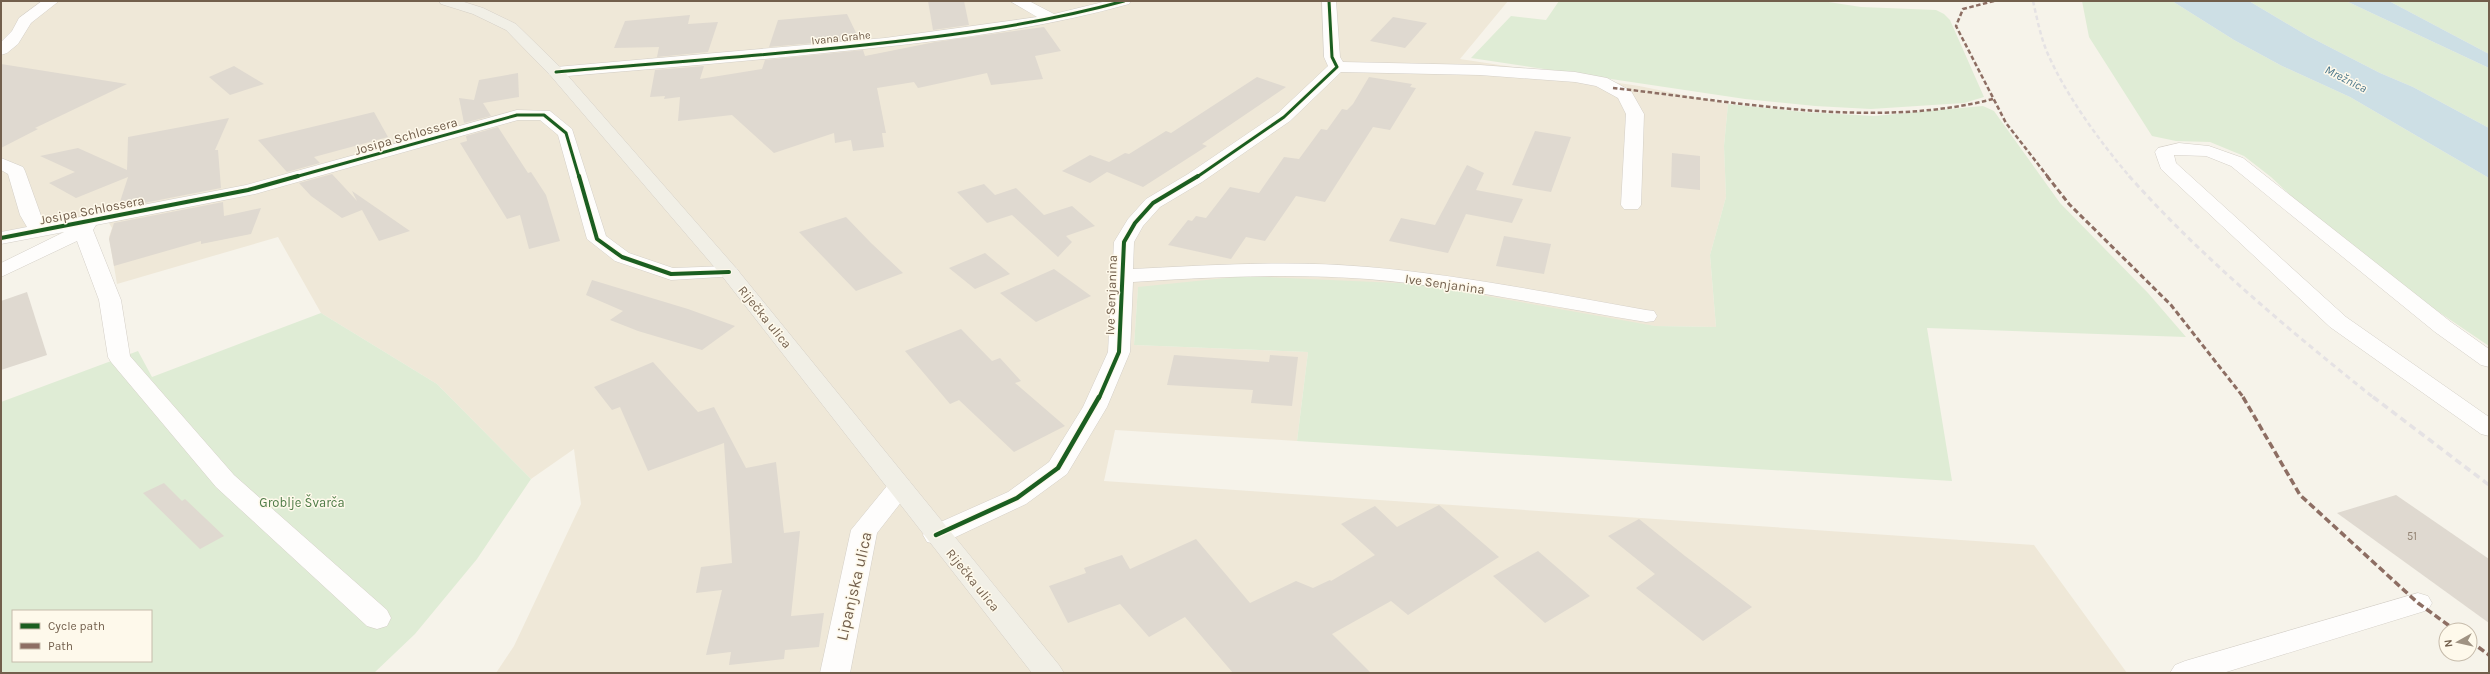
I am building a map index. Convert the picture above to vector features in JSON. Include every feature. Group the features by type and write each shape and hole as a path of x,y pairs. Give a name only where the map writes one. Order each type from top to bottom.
{"main road":[{"name":"Riječka ulica","path":"446,1 478,11 511,28 556,72 729,272 900,487 936,535 1049,673"}],"street":[{"path":"1,50 13,41 23,28 24,21 52,1"},
{"path":"1017,1 1051,18"},
{"name":"Ivana Grahe","path":"556,72 722,59 952,36 1092,10 1124,1"},
{"path":"1329,1 1331,7 1332,57 1338,67 1480,70 1575,76 1601,82 1625,95 1635,114 1631,205"},
{"name":"Ive Senjanina","path":"936,535 1017,498 1058,468 1095,407 1119,352 1124,276 1124,242 1135,223 1154,203 1195,178 1284,117 1338,67"},
{"name":"Josipa Schlossera","path":"1,238 38,230 86,225 248,190 517,115 544,115 566,134 597,239 622,257 671,274 729,272"},
{"path":"2489,360 2431,317 2272,192 2237,162 2209,151 2179,148 2164,152 2167,164 2338,322 2489,428"},
{"path":"1,163 16,171 30,215 38,230"},
{"path":"1,271 86,225 110,300 119,357 225,481 377,618"},
{"name":"Ive Senjanina","path":"1124,276 1240,269 1368,273 1472,287 1646,316"},
{"name":"Lipanjska ulica","path":"835,673 864,530 900,487"},
{"path":"2184,673 2418,603"}],"shaded area":[{"path":"1,1 1508,1 1460,59 1639,86 1728,104 1724,146 1726,197 1710,255 1716,327 1655,326 1138,288 1134,345 1308,352 1297,441 1115,430 1104,481 2034,545 2127,673 496,673 514,646 581,504 574,449 531,479 437,384 321,313 278,237 117,284 109,237 112,228 102,212 1,234"}],"green space":[{"path":"1559,1 1822,1 1861,7 1936,10 1944,14 1950,20 1984,97 1964,103 1871,109 1815,106 1745,99 1471,58 1511,16 1546,20"},
{"path":"2082,1 2172,1 2234,40 2282,66 2350,97 2489,178 2489,346 2418,298 2337,239 2271,177 2244,156 2210,142 2176,141 2152,136 2089,37"},
{"path":"2249,1 2346,1 2489,68 2489,128 2413,87 2380,73 2308,36"},
{"path":"2389,1 2489,1 2489,54"},
{"path":"1728,104 1804,112 1874,116 1983,106 1994,111 2060,203 2148,293 2186,337 1927,328 1952,481 1297,441 1308,352 1134,345 1138,287 1245,276 1419,284 1655,326 1716,327 1710,255 1726,197 1724,146"},
{"name":"Groblje Švarča","path":"321,313 437,384 531,479 477,559 415,634 374,673 1,673 1,402 138,351 152,377"}],"water":[{"name":"Mrežnica","path":"2172,1 2249,1 2308,36 2380,73 2413,87 2489,128 2489,178 2350,97 2282,66 2234,40"},
{"path":"2346,1 2389,1 2489,54 2489,68"}],"building":[{"path":"928,1 964,1 969,25 933,30"},
{"path":"847,14 859,39 769,47 778,20"},
{"path":"690,15 688,24 718,22 708,52 657,57 659,47 614,48 625,21"},
{"path":"1393,17 1427,23 1405,48 1370,41"},
{"path":"1044,27 1061,51 1035,56 1043,79 991,85 987,73 918,88 914,82 877,88 886,133 882,133 884,147 853,151 851,140 835,143 834,133 774,153 732,115 678,121 680,97 664,99 665,96 650,97 655,70 704,66 700,79 762,69 765,60 863,50 865,56 935,42"},
{"path":"1,64 127,84 35,128 38,129 1,148"},
{"path":"234,66 264,84 230,95 209,77"},
{"path":"518,73 519,97 483,103 491,116 464,123 459,98 474,100 479,80"},
{"path":"1257,77 1286,87 1202,144 1207,146 1143,187 1107,172 1090,183 1062,171 1090,155 1109,162 1125,153 1129,154 1166,131 1171,133"},
{"path":"1369,77 1412,84 1410,87 1416,88 1390,130 1373,127 1325,202 1296,196 1265,241 1246,237 1231,259 1168,245 1188,220 1192,221 1196,216 1206,218 1230,187 1259,193 1284,157 1299,159 1321,129 1327,130 1342,109 1347,110 1353,104"},
{"path":"374,112 388,137 314,157 320,163 287,172 258,140"},
{"path":"229,118 215,150 218,150 221,188 118,208 128,177 76,198 49,183 75,172 40,156 78,148 127,170 128,137"},
{"path":"498,127 528,173 531,172 546,195 560,241 529,249 520,215 507,219 460,143 467,141 466,136"},
{"path":"1535,131 1571,137 1551,192 1512,185"},
{"path":"1672,153 1700,156 1700,190 1671,187"},
{"path":"1467,165 1484,173 1476,190 1523,199 1512,223 1466,214 1448,253 1389,241 1401,218 1435,225"},
{"path":"332,174 357,201 352,191 410,231 379,241 362,210 342,218 311,196 299,183"},
{"path":"984,184 995,195 1016,188 1044,215 1072,206 1095,226 1066,236 1072,242 1058,257 1012,215 987,223 957,192"},
{"path":"223,202 224,216 261,208 251,234 201,244 201,241 114,266 109,239 114,223"},
{"path":"846,217 903,273 856,291 799,232"},
{"path":"1504,236 1551,244 1544,274 1496,266"},
{"path":"985,253 1010,274 975,289 949,268"},
{"path":"1054,269 1091,296 1036,322 1000,293"},
{"path":"592,280 688,309 735,326 702,350 638,331 610,320 623,311 586,295"},
{"path":"27,292 47,355 1,370 1,301"},
{"path":"961,329 992,361 1000,358 1021,381 1015,383 1065,426 1014,452 959,400 950,404 905,351"},
{"path":"1174,355 1269,362 1270,355 1298,357 1292,406 1251,403 1253,390 1167,385"},
{"path":"653,362 698,412 714,407 746,468 776,462 784,533 800,531 791,616 824,613 819,647 785,650 784,659 729,665 731,652 706,655 722,590 696,593 701,567 732,563 724,443 648,471 620,407 612,410 594,387"},
{"path":"164,483 182,501 185,499 224,536 200,549 143,493"},
{"path":"2396,495 2489,559 2489,623 2337,513"},
{"path":"1439,505 1499,557 1408,615 1391,601 1332,634 1371,673 1233,673 1185,617 1149,637 1120,604 1068,623 1049,586 1086,573 1084,568 1122,555 1130,569 1196,539 1250,603 1296,581 1313,588 1330,580 1331,581 1375,555 1341,524 1375,506 1397,527"},
{"path":"1639,519 1752,607 1703,641 1636,588 1655,574 1608,536"},
{"path":"1538,551 1590,596 1545,623 1493,576"}],"railway":[{"path":"2033,1 2047,52 2063,84 2095,133 2130,177"},
{"path":"2129,176 2157,207 2216,265 2310,346 2374,398"},
{"path":"2373,397 2489,485"}],"marked path":[{"path":"1994,1 1963,9 1956,26 2006,123 2069,204 2171,305 2244,398 2300,495 2418,603 2444,622"},
{"path":"1613,88 1804,109 1842,111 1918,110 1965,105 1993,99"},
{"path":"2478,647 2489,655"}],"cycle path":[{"path":"556,72 885,43 954,35 1057,18 1124,1"},
{"path":"936,535 1017,498 1058,468 1095,407 1119,352 1124,242 1135,223 1153,203 1195,178 1284,117 1337,67 1332,57 1331,7 1329,1"},
{"path":"1,238 248,190 517,115 544,115 566,133 597,239 622,257 671,274 729,272"}]}
